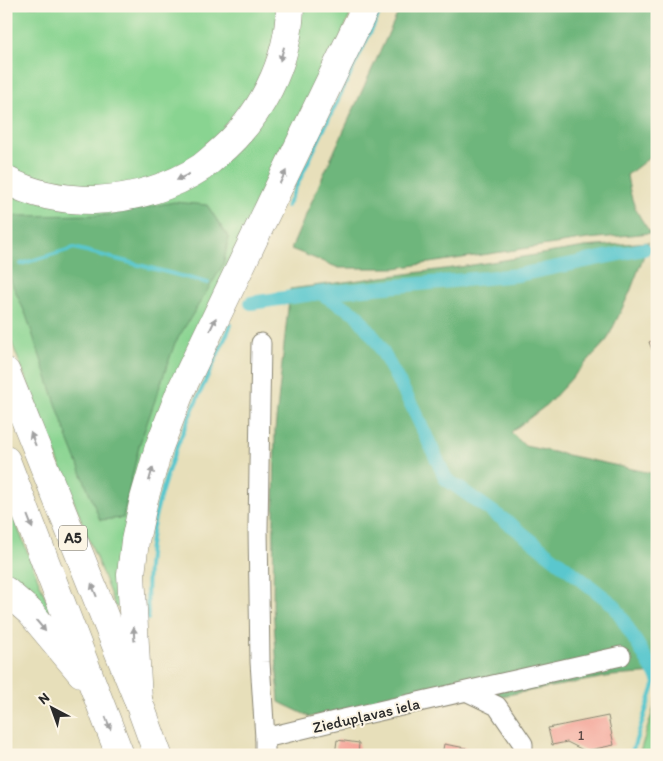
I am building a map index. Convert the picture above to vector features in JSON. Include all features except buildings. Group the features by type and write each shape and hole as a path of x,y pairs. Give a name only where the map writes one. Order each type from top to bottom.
{"highway":[{"path":"6,180 30,191 63,199 122,198 163,187 203,166 244,129 267,93 283,54 290,18 290,6"},
{"path":"138,700 131,574 144,499 159,447 181,390 366,6"},
{"name":"A5","path":"6,372 138,700 158,755"},
{"name":"A5","path":"6,460 120,755"},
{"path":"6,592 30,612 96,692"}],"street":[{"path":"262,343 258,529 260,662 265,746"},
{"name":"Ziedupļavas iela","path":"265,746 335,721 621,656"},
{"path":"468,692 497,706 523,744 523,755"}],"green space":[{"path":"6,6 279,6 275,41 245,109 209,148 157,180 84,192 6,171"},
{"path":"298,6 354,6 126,536 119,608 115,606 6,328 6,190 48,204 218,169"},
{"path":"401,6 657,6 657,157 649,158 627,175 634,206 651,233 588,239 396,268 339,268 291,249"},
{"path":"174,202 207,205 229,238 223,265 175,343 139,446 123,518 100,520 68,439 26,315 6,270 6,216 109,215"},
{"path":"649,242 630,292 607,340 548,404 511,432 525,446 657,473 657,673 611,676 501,696 461,681 399,698 310,717 279,702 273,605 275,430 290,289 460,267 585,247"},
{"path":"6,498 61,637 6,586"},
{"path":"657,698 657,755 639,755"}],"waterway":[{"path":"287,206 383,6"},
{"path":"21,264 74,248 208,283"},
{"path":"644,249 651,248 657,250"},
{"path":"251,303 320,293 518,275 644,249"},
{"path":"320,293 355,313 376,340 413,408 446,479 514,527 614,605 657,677"},
{"path":"148,619 147,579 149,552 162,489 179,441 231,325"},
{"path":"631,755 657,677"}]}
